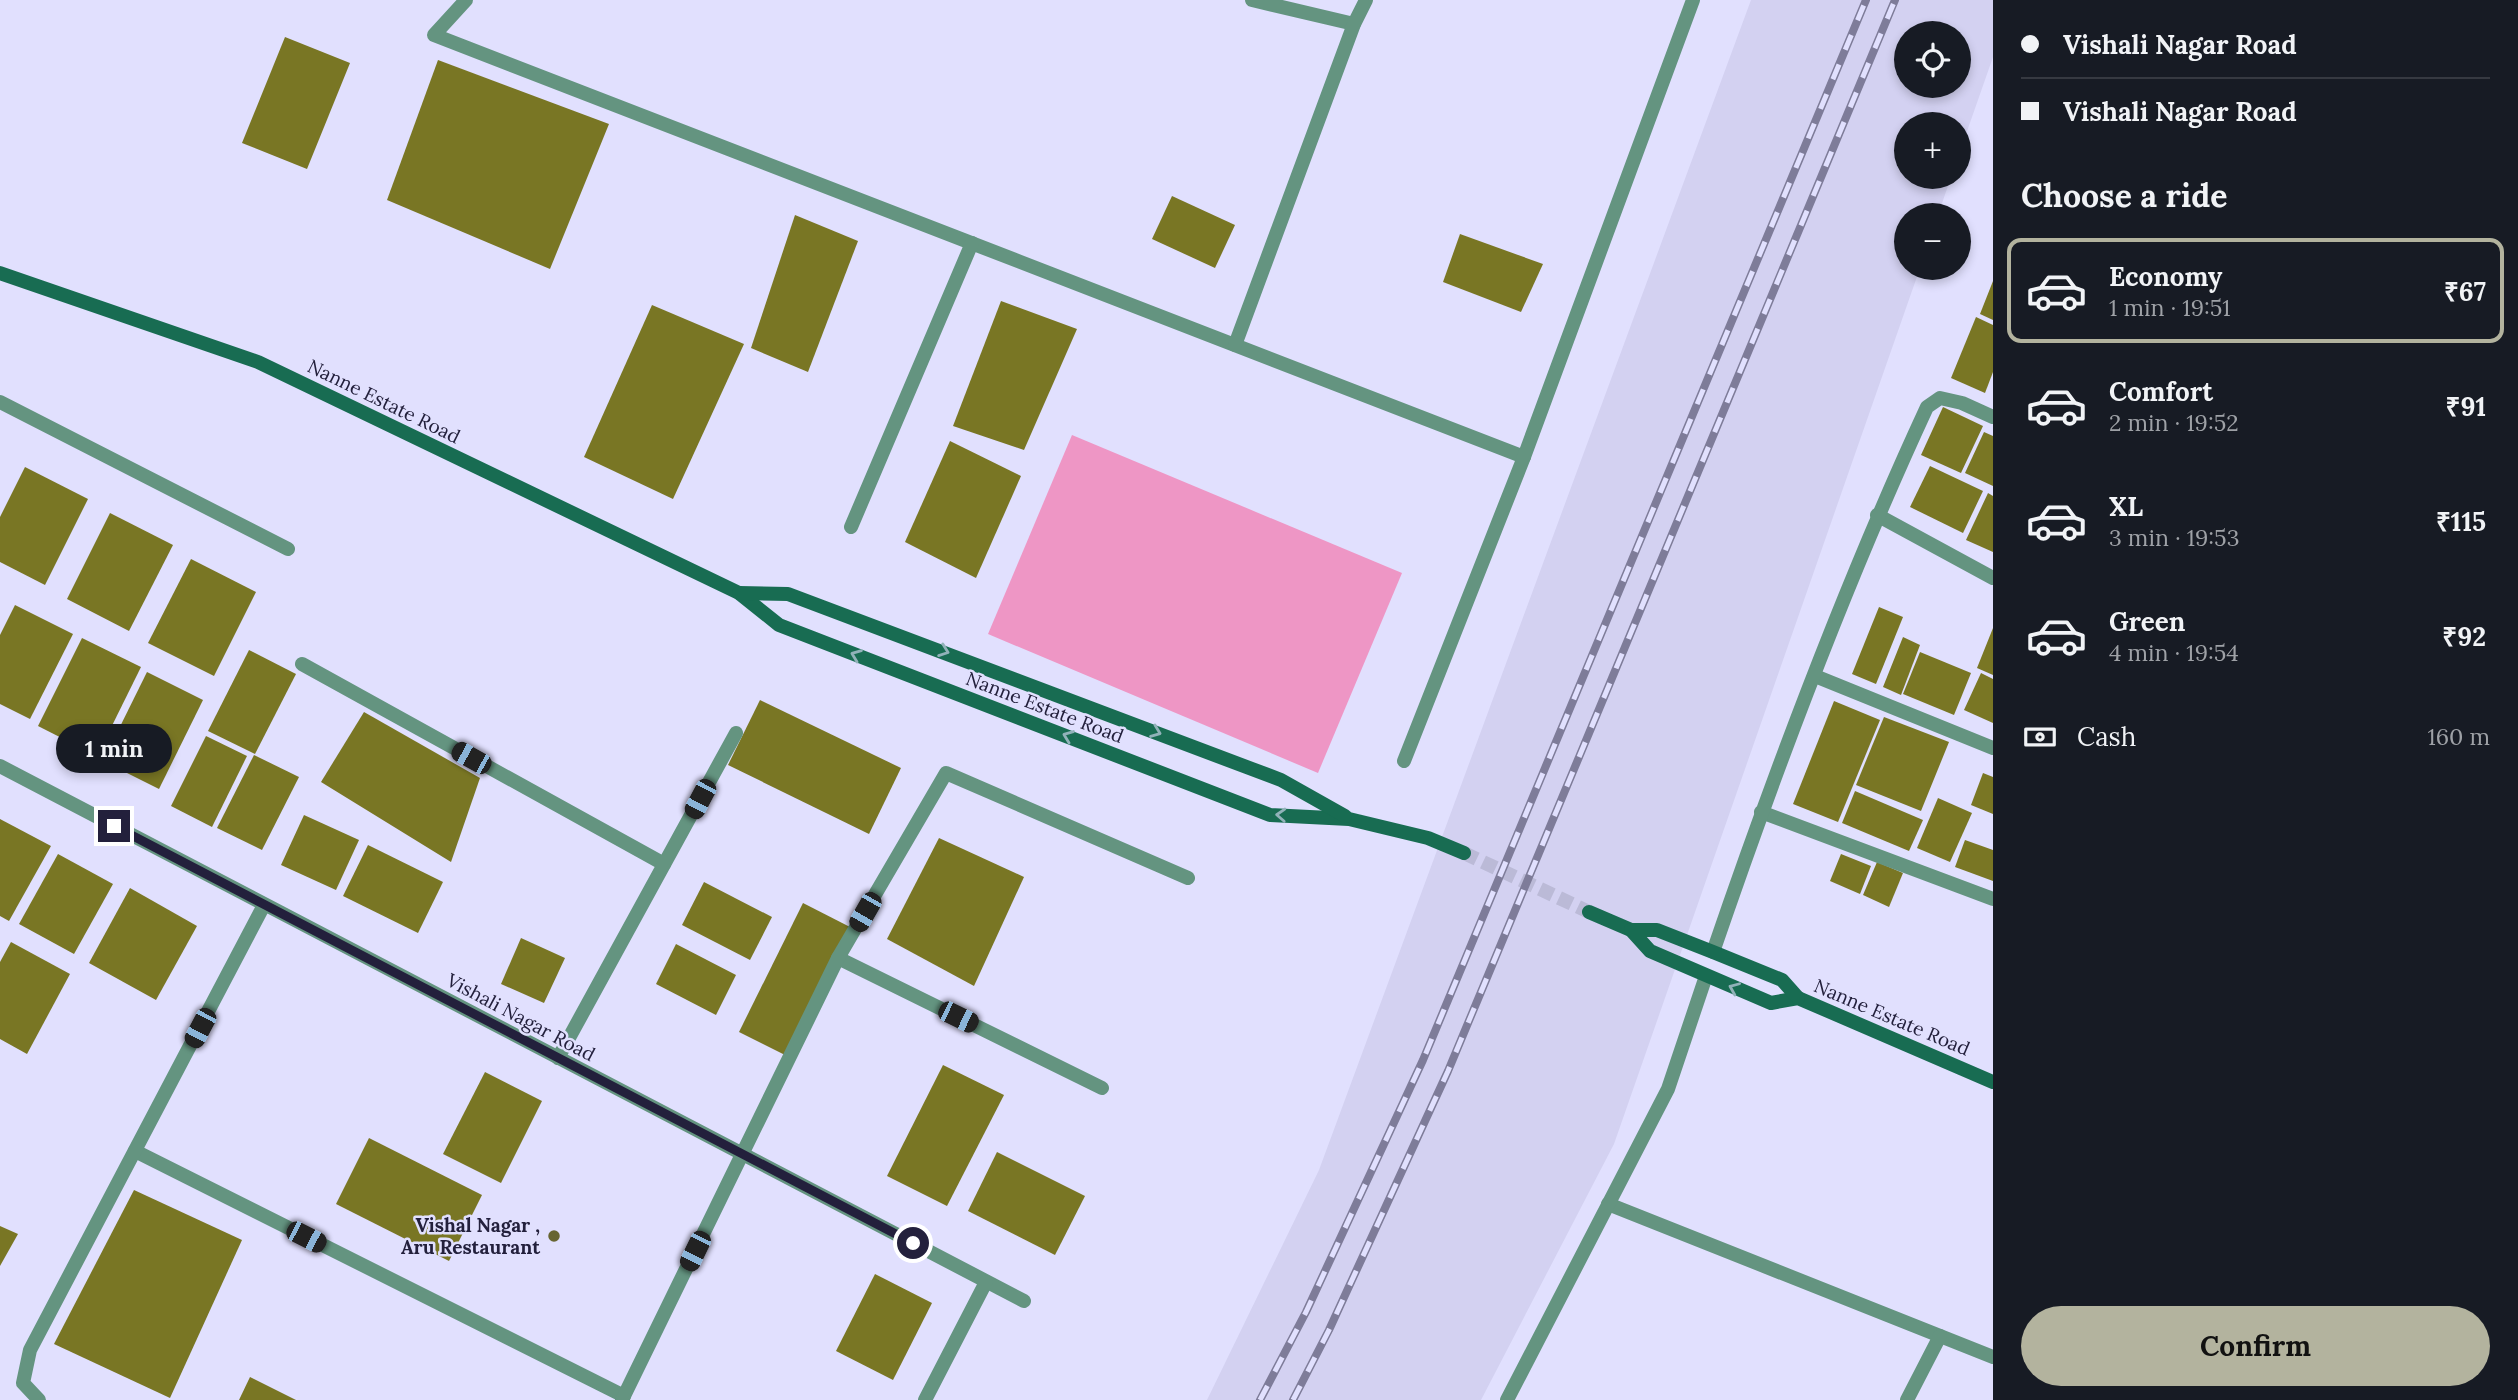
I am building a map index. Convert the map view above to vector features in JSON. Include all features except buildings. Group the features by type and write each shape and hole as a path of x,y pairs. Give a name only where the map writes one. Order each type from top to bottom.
{"street":[{"path":"466,0 434,35 1524,457"},
{"path":"1252,0 1354,24"},
{"path":"1235,345 1354,24 1366,0"},
{"path":"1404,761 1524,457 1693,0"},
{"path":"851,527 972,243"},
{"name":"Nanne Estate Road","path":"0,273 258,362 738,593 779,625 1270,815 1349,819 1428,838 1464,853"},
{"path":"1713,952 1761,812 1877,515 1927,407 1940,398 1962,403 1993,417"},
{"path":"0,402 288,549"},
{"path":"1877,515 1993,578"},
{"name":"Nanne Estate Road","path":"738,593 788,594 1035,685 1280,779 1349,819"},
{"path":"302,664 664,864"},
{"path":"1815,676 1993,748"},
{"path":"558,1058 736,733"},
{"name":"Vishali Nagar Road","path":"0,766 1024,1301"},
{"path":"135,1151 623,1398 838,958 946,773 1188,877"},
{"path":"1761,812 1993,900"},
{"path":"40,1400 23,1383 30,1350 264,905"},
{"name":"Nanne Estate Road","path":"1589,912 1631,930 1650,951 1706,976 1771,1003 1798,998 1993,1082"},
{"path":"1631,930 1657,930 1713,952 1782,981 1798,998"},
{"path":"838,958 1102,1088"},
{"path":"1507,1400 1668,1089 1706,976"},
{"path":"1608,1204 1993,1357"},
{"path":"925,1400 986,1282"},
{"path":"1907,1400 1940,1336"}],"shaded area":[{"path":"1751,0 1993,0 1993,57 1971,120 1971,112 1894,112 1894,189 1947,189 1942,203 1894,203 1894,280 1916,280 1614,1144 1481,1400 1207,1400 1319,1170"},
{"path":"1072,435 1402,573 1318,773 988,634"}],"tunnel":[{"path":"1464,853 1589,912"}],"railway":[{"path":"1260,1400 1306,1312 1423,1060 1866,0"},
{"path":"1293,1400 1329,1330 1448,1071 1895,0"}],"place":[{"name":"Vishal Nagar , Aru Restaurant","path":"554,1236"}],"route":[{"path":"114,826 913,1243"}]}
